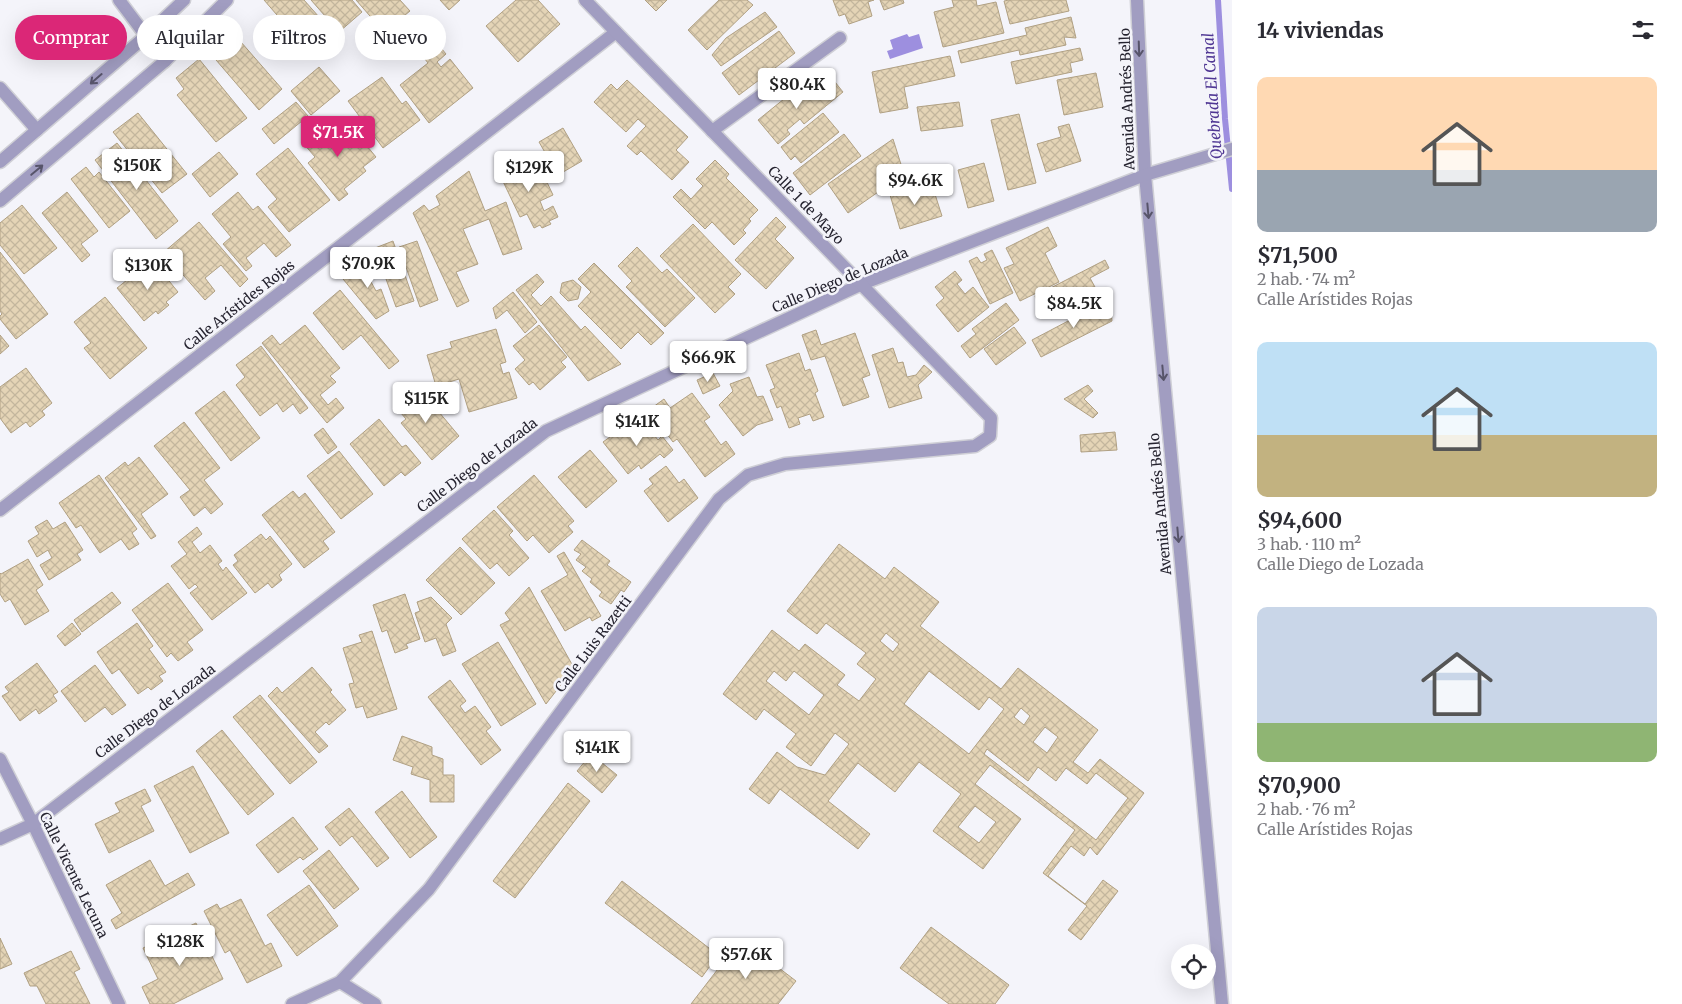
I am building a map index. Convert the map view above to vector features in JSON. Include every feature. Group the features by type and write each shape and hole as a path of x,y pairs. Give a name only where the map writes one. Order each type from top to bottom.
{"street":[{"path":"119,0 137,22"},
{"path":"168,15 184,0"},
{"path":"0,201 165,61 227,0"},
{"name":"Calle 1 de Mayo","path":"585,0 991,418 990,436"},
{"name":"Avenida Andrés Bello","path":"1138,0 1145,175 1222,1004"},
{"name":"Calle Arístides Rojas","path":"0,510 616,32"},
{"path":"712,131 840,38"},
{"path":"0,162 137,44"},
{"path":"0,88 37,130"},
{"name":"Calle Diego de Lozada","path":"0,839 33,824 546,431 862,284 1145,175 1228,151"},
{"name":"Calle Luis Razetti","path":"292,1004 340,982 429,889 719,499 748,475 785,464 975,446 990,436"},
{"name":"Calle Vicente Lecuna","path":"0,759 119,1004"},
{"path":"340,982 375,1004"}],"shaded area":[{"path":"907,34 909,37 919,34 923,48 890,59 887,51 893,49 890,40"}],"building":[{"path":"264,0 304,0 317,15 277,15"},
{"path":"311,0 352,0 362,12 355,15 355,18 345,27 345,15 324,15"},
{"path":"356,0 400,0 410,11 405,15 369,15"},
{"path":"440,0 460,0 449,10"},
{"path":"516,0 538,0 560,24 518,62 486,26"},
{"path":"645,0 667,0 656,11"},
{"path":"719,0 747,0 753,5 707,50 688,30"},
{"path":"833,0 874,0 868,2 872,16 849,24 845,14 839,16"},
{"path":"880,0 903,0 904,3 884,10"},
{"path":"952,0 976,0 977,6 996,2 1004,33 943,47 934,12 954,7"},
{"path":"1066,0 1069,11 1010,24 1004,1"},
{"path":"765,12 777,27 721,66 712,55 726,38"},
{"path":"1071,17 1076,38 1064,37 1066,45 1020,55 1019,50 961,63 958,51 1027,35 1025,28"},
{"path":"779,31 795,53 739,95 722,73"},
{"path":"243,44 253,56 253,60 257,60 282,89 259,110 216,60 243,60"},
{"path":"1080,48 1083,60 1070,63 1072,72 1016,84 1011,62"},
{"path":"950,56 955,76 904,87 908,108 880,113 872,72"},
{"path":"450,59 473,88 429,123 400,85 428,63 426,60 439,60 437,62 441,67"},
{"path":"200,60 247,118 216,142 177,95 184,89 176,78"},
{"path":"319,67 340,91 311,115 291,91"},
{"path":"1096,73 1103,107 1064,115 1057,80"},
{"path":"382,77 402,104 406,101 420,120 383,148 348,101"},
{"path":"627,80 688,137 676,150 689,162 672,180 641,151 637,155 627,146 646,126 638,119 626,132 594,102 611,84 617,90"},
{"path":"805,82 817,97 835,82 843,92 804,124 800,119 787,130 790,134 778,144 758,120"},
{"path":"296,102 308,116 274,144 262,129"},
{"path":"959,102 963,126 921,131 917,107"},
{"path":"138,113 187,174 162,193 113,132"},
{"path":"823,113 839,132 801,163 795,156 791,160 781,147"},
{"path":"1019,114 1036,183 1008,190 991,120"},
{"path":"330,122 342,138 353,129 376,157 363,167 366,171 344,189 348,194 339,201 308,163 315,157 303,143"},
{"path":"1069,124 1081,161 1046,172 1037,144 1061,137 1058,127"},
{"path":"563,128 582,161 558,175 539,142"},
{"path":"844,134 861,156 810,195 793,173"},
{"path":"893,139 904,174 848,213 828,184"},
{"path":"117,143 178,221 156,239 95,160"},
{"path":"288,148 330,200 289,232 268,207 277,199 256,174"},
{"path":"219,152 238,174 210,197 192,174"},
{"path":"715,160 729,174 726,178 758,210 749,219 751,221 743,230 746,233 734,245 712,222 705,229 673,197 681,189 691,199 703,186 696,179"},
{"path":"537,161 553,195 540,201 544,211 553,206 558,217 549,221 551,224 542,228 540,225 534,228 527,214 520,217 498,171 514,163 518,170"},
{"path":"984,163 994,201 968,208 958,170"},
{"path":"86,167 94,177 99,172 130,211 109,228 71,179"},
{"path":"469,171 485,211 506,202 522,249 503,255 489,219 463,229 478,264 456,272 469,301 457,307 413,213 424,205 429,211 440,205 436,196"},
{"path":"899,185 902,194 932,185 942,216 900,229 888,188"},
{"path":"67,192 98,231 81,244 90,255 82,262 42,213"},
{"path":"238,192 253,210 258,206 291,245 276,257 264,243 246,258 252,266 246,271 223,244 231,237 212,214"},
{"path":"22,205 57,248 24,274 0,245 0,223"},
{"path":"776,217 786,227 775,239 794,258 766,289 735,260"},
{"path":"199,222 248,279 240,287 221,265 205,278 215,291 205,300 177,268 171,274 157,258"},
{"path":"693,224 741,274 728,287 735,294 715,313 660,256"},
{"path":"1048,227 1057,246 1045,253 1059,282 1020,301 1004,268 1014,264 1006,248"},
{"path":"393,241 414,301 396,307 375,248"},
{"path":"417,241 438,300 420,307 399,247"},
{"path":"637,247 662,273 667,269 695,298 665,327 626,287 632,281 618,266"},
{"path":"992,250 1013,293 990,304 969,261 977,257 981,263 987,260 984,254"},
{"path":"0,252 48,314 16,339 0,319 2,314 0,311"},
{"path":"371,259 378,276 370,280 376,291 381,289 389,311 376,319 343,279"},
{"path":"152,260 178,292 166,302 169,305 158,314 156,311 144,321 117,288"},
{"path":"1105,260 1109,268 1090,278 1101,298 1071,313 1062,295 1040,306 1035,296"},
{"path":"594,263 664,333 651,345 638,332 621,349 578,306 591,292 578,279"},
{"path":"955,271 962,280 957,284 965,294 973,287 989,307 958,332 936,305 944,298 935,287"},
{"path":"537,274 544,282 531,295 541,306 551,296 581,330 585,326 621,364 588,381 516,290"},
{"path":"573,280 581,287 578,299 568,301 560,293 562,283"},
{"path":"340,290 399,361 389,369 361,335 343,350 313,313"},
{"path":"513,292 537,322 525,333 507,310 496,319 493,308"},
{"path":"105,297 147,348 110,379 84,348 91,343 74,322"},
{"path":"1110,299 1112,321 1041,357 1032,340"},
{"path":"1006,303 1019,320 970,358 961,346 976,334 972,329"},
{"path":"305,325 340,368 330,376 336,382 320,395 328,405 336,398 344,408 327,423 262,343 272,335 280,345"},
{"path":"539,325 567,357 561,362 566,367 540,390 533,382 529,385 515,369 525,360 513,346"},
{"path":"1014,327 1026,343 996,365 984,349"},
{"path":"496,329 506,362 500,364 503,374 509,372 517,398 469,412 459,379 436,386 427,355 452,348 450,342"},
{"path":"816,330 821,345 855,333 870,375 862,378 869,397 843,406 825,356 811,360 802,335"},
{"path":"0,335 9,346 0,354"},
{"path":"261,346 308,408 300,414 293,404 283,412 277,403 260,416 236,385 245,377 236,365"},
{"path":"893,348 898,363 903,362 907,377 916,375 924,365 932,372 918,385 922,398 889,408 872,355"},
{"path":"799,353 805,371 810,369 818,391 815,393 824,417 813,421 810,414 798,418 800,424 789,428 781,406 777,408 770,390 775,388 766,365"},
{"path":"26,368 52,403 42,411 45,415 30,427 26,422 11,433 0,418 0,387"},
{"path":"713,373 720,386 703,394 697,380"},
{"path":"749,377 757,397 763,396 773,420 757,425 743,436 719,405 733,391 730,384"},
{"path":"1088,385 1093,391 1084,399 1098,413 1093,418 1064,399"},
{"path":"418,387 459,436 432,460 401,423 406,419 395,406"},
{"path":"224,391 260,438 231,461 195,413"},
{"path":"692,393 710,417 704,421 721,445 726,441 735,454 705,477 677,439 673,442 649,410 664,399 670,408"},
{"path":"379,419 402,447 406,445 421,463 405,476 401,472 384,486 350,444"},
{"path":"642,420 658,440 662,436 673,450 664,458 660,454 641,469 639,465 628,474 603,442 625,426 628,431"},
{"path":"184,422 220,468 204,480 223,504 211,514 205,507 194,516 180,497 190,490 154,446"},
{"path":"323,428 337,447 328,454 314,435"},
{"path":"1115,432 1117,450 1081,452 1080,435"},
{"path":"590,450 617,481 586,508 558,477"},
{"path":"339,451 373,494 341,519 307,476"},
{"path":"139,457 168,494 141,514 156,536 151,539 105,478 125,462 128,466"},
{"path":"666,466 679,483 684,479 698,498 668,522 644,491 653,484 649,479"},
{"path":"99,475 137,529 132,533 139,544 129,550 121,539 100,553 81,525 76,528 59,503"},
{"path":"534,475 574,521 568,526 573,532 549,553 533,535 527,541 497,507"},
{"path":"293,491 299,498 305,493 335,532 323,541 329,549 304,568 262,515"},
{"path":"494,510 513,531 509,535 529,558 509,576 497,563 490,569 462,539"},
{"path":"47,520 53,529 65,522 83,550 77,554 81,560 49,580 40,565 52,558 48,550 37,557 28,541 39,534 35,527"},
{"path":"197,527 202,534 192,542 200,553 210,545 222,561 218,564 223,571 226,567 247,593 212,620 190,593 198,587 195,584 189,589 171,566 187,554 178,542"},
{"path":"261,534 266,540 270,536 292,564 279,575 282,580 272,588 268,583 255,593 233,565 238,561 234,555"},
{"path":"582,540 610,561 607,565 631,582 624,592 621,590 611,604 599,596 602,592 590,582 592,579 582,571 586,567 576,560 581,554 574,550"},
{"path":"839,544 885,579 894,567 939,602 920,626 1001,689 1018,668 1098,730 1073,762 1088,773 1100,759 1144,793 1097,855 1090,847 1084,856 1071,846 1048,876 1085,904 1103,880 1118,891 1081,940 1068,930 1087,906 1043,873 1075,830 990,765 975,784 1021,819 983,869 933,831 961,794 919,762 895,792 858,763 828,801 870,834 858,849 780,789 769,804 749,789 777,752 797,767 825,775 849,744 835,733 811,766 786,747 796,734 764,709 756,720 723,694 772,630 799,651 805,644 845,675 837,685 859,701 876,679 857,664 866,653 826,623 817,634 787,611","holes":["886,633 899,644 893,652 880,641","774,671 786,681 794,671 824,695 809,715 766,681","929,671 979,710 989,697 1004,709 969,754 904,704","1021,708 1030,716 1024,725 1014,717","1045,727 1058,737 1047,753 1033,742","987,749 1028,781 1038,767 1056,781 1066,768 1087,784 1096,773 1128,798 1096,840 984,754","975,806 996,822 979,843 958,827"]},
{"path":"460,547 495,583 461,615 426,580"},
{"path":"564,552 601,616 592,621 590,617 565,631 541,591 568,575 557,556"},
{"path":"28,559 43,585 36,590 49,611 25,625 10,599 5,602 0,594 0,573"},
{"path":"168,583 203,630 187,642 193,650 178,661 171,653 167,657 132,610"},
{"path":"529,587 574,668 546,704 500,625 510,620 505,613"},
{"path":"112,592 121,603 82,632 74,620"},
{"path":"405,594 420,639 406,644 408,648 395,653 387,630 382,632 373,605"},
{"path":"431,597 452,618 446,624 456,651 443,656 436,638 425,642 415,613 420,611 417,602"},
{"path":"72,623 81,634 65,646 57,636"},
{"path":"137,623 153,646 149,649 166,672 159,676 163,681 151,690 148,687 138,694 119,669 112,674 97,652"},
{"path":"372,631 397,709 367,718 363,706 356,708 349,684 354,683 343,648 362,642 359,635"},
{"path":"498,642 536,704 501,726 462,664"},
{"path":"37,663 58,692 53,695 57,701 39,714 36,709 20,721 2,696 9,692 5,687"},
{"path":"95,665 126,705 112,715 105,707 85,722 61,691"},
{"path":"312,667 346,710 329,725 326,722 315,732 328,746 319,753 268,696 277,687 282,693"},
{"path":"450,680 466,701 460,706 465,713 475,706 491,727 486,731 501,750 481,765 428,697"},
{"path":"260,695 317,762 290,784 233,717"},
{"path":"222,730 274,794 248,815 196,751"},
{"path":"402,736 432,747 432,755 443,759 443,775 454,775 454,802 430,802 430,780 411,774 413,767 393,760"},
{"path":"591,754 617,775 602,793 577,771"},
{"path":"193,766 229,833 190,853 154,786"},
{"path":"568,783 590,801 515,898 493,881"},
{"path":"145,789 151,801 141,806 154,831 109,853 95,824 120,812 115,803"},
{"path":"402,791 437,837 410,858 375,812"},
{"path":"349,808 389,858 377,867 352,836 340,846 325,827"},
{"path":"293,817 318,849 303,860 300,857 278,873 256,845"},
{"path":"329,850 359,889 334,909 303,871"},
{"path":"150,860 165,886 188,873 195,885 116,929 111,920 122,913 106,885"},
{"path":"622,881 718,955 702,977 605,903"},
{"path":"309,885 338,926 297,956 267,915"},
{"path":"241,899 265,946 271,943 282,966 247,983 230,950 225,953 204,911 217,904 220,909"},
{"path":"196,923 223,979 173,1004 150,1004 142,987 158,979 143,948"},
{"path":"931,927 1009,985 995,1004 949,1004 900,968"},
{"path":"0,938 12,964 0,969"},
{"path":"741,939 796,981 778,1004 691,1004"},
{"path":"71,951 80,969 74,972 90,1004 46,1004 37,986 30,986 24,973"}],"waterway":[{"name":"Quebrada El Canal","path":"1218,0 1225,119 1232,189"}]}
